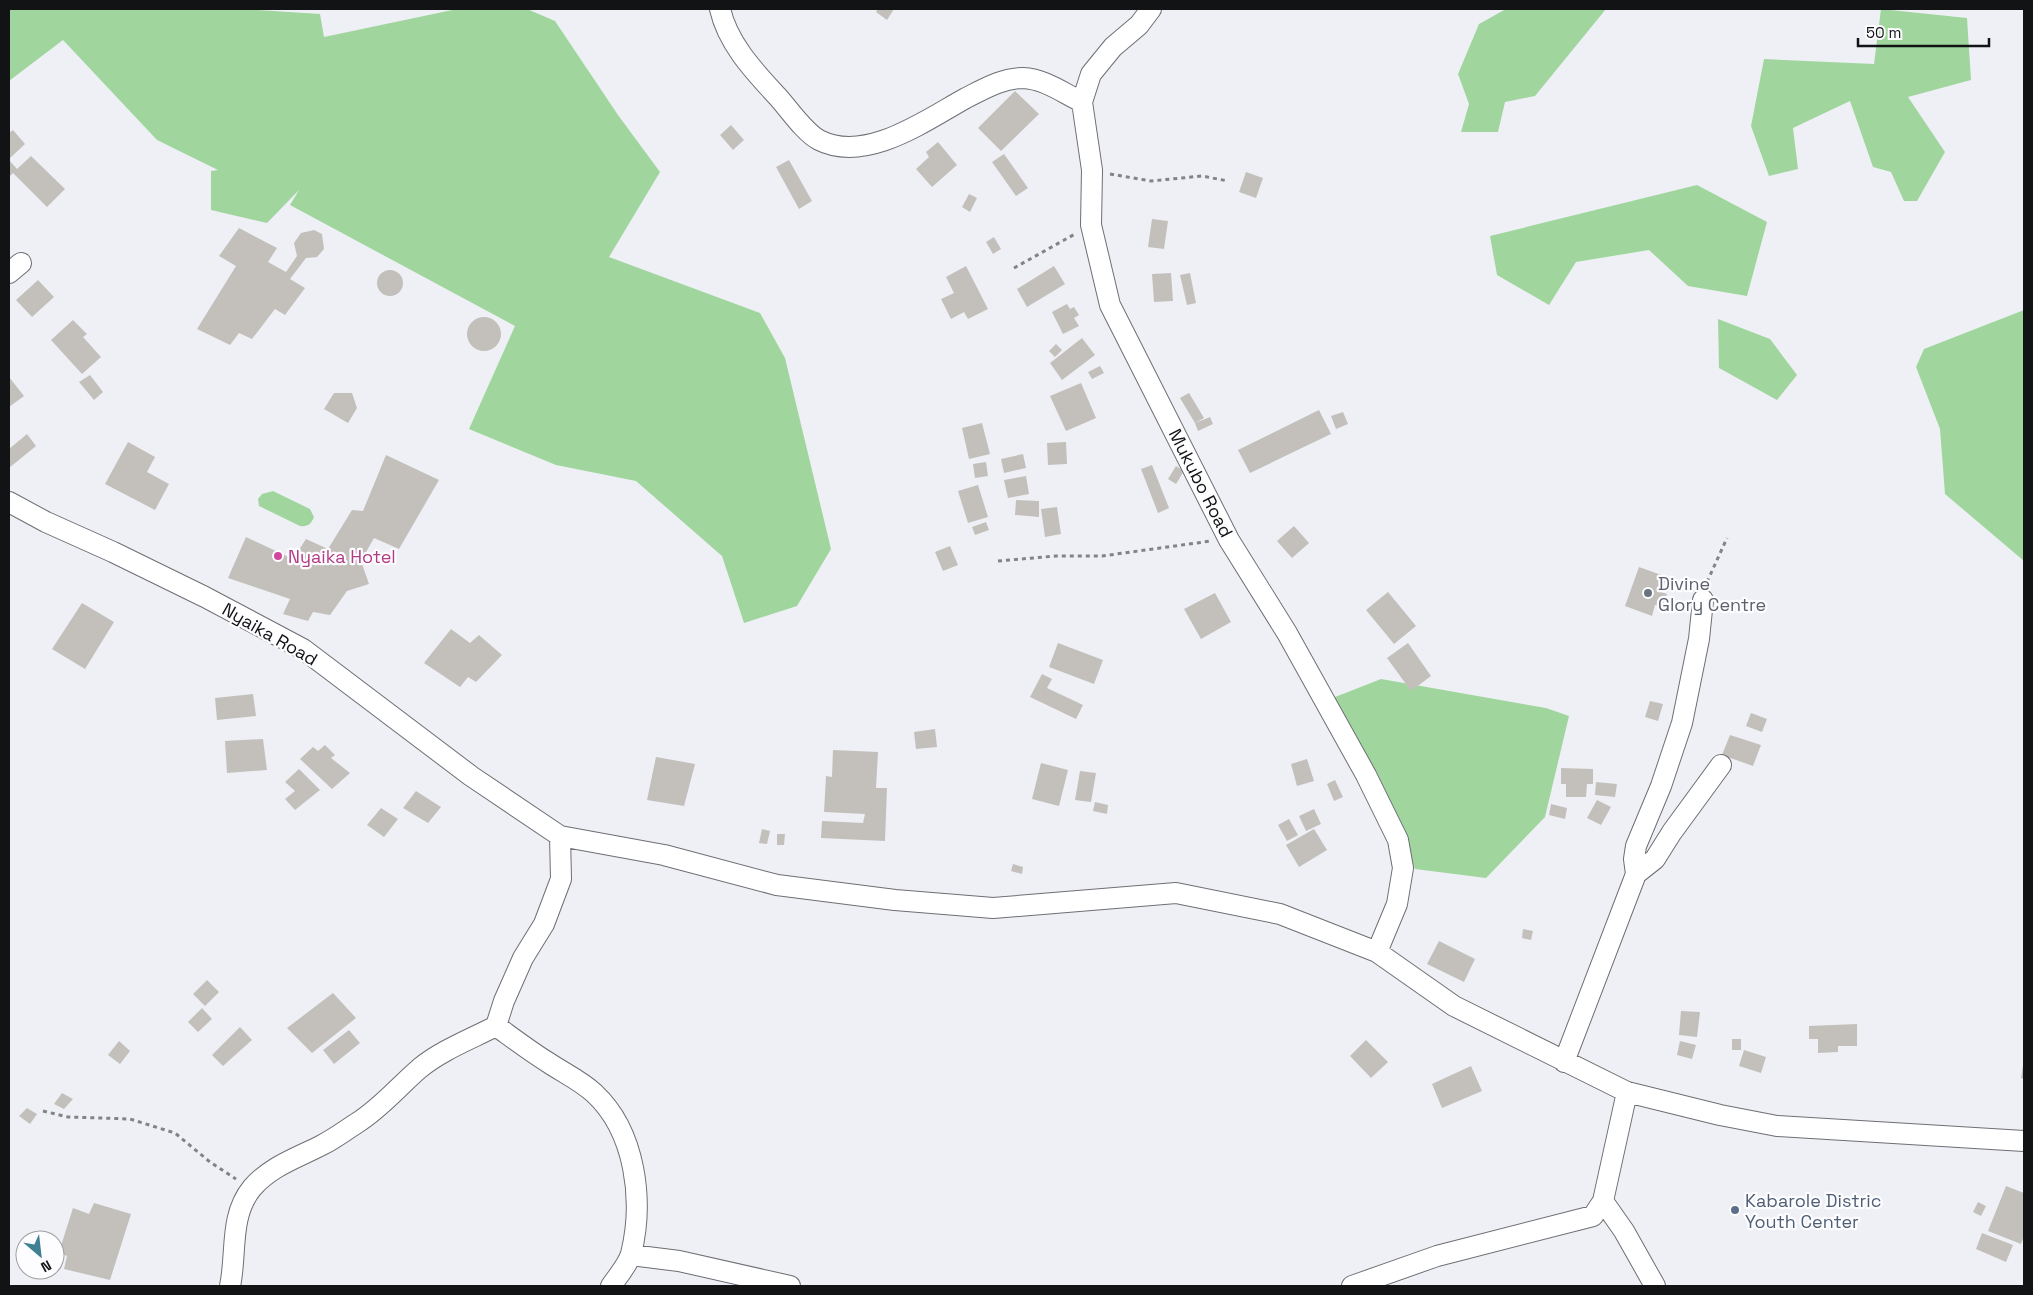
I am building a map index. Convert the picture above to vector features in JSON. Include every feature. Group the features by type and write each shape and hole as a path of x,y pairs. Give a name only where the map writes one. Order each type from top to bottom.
{"street":[{"path":"720,9 733,43 767,85 796,118 819,140 835,145 852,148 889,139 988,86 1006,80 1023,78 1040,81 1082,102"},
{"name":"Mukubo Road","path":"1151,9 1139,25 1113,47 1091,74 1082,102 1092,170 1091,225 1110,305 1229,540 1287,633 1366,775 1398,840 1403,868 1397,904 1377,952"},
{"name":"Nyaika Road","path":"9,502 46,522 113,552 196,593 303,649 471,776 560,836"},
{"path":"1564,1062 1636,874 1634,859 1636,846 1661,786 1682,723 1699,639 1703,600"},
{"path":"1636,874 1655,859 1677,824 1721,765"},
{"path":"230,1286 234,1266 233,1238 241,1208 252,1189 271,1170 323,1145 377,1110 421,1068 457,1046 496,1026 523,958 544,924 561,879 560,836 664,855 777,885 895,900 993,908 1176,893 1280,914 1377,952 1454,1006 1627,1092 1720,1115 1777,1126 2024,1141"},
{"path":"496,1026 594,1093 609,1111 620,1129 636,1181 636,1213 631,1256 611,1286"},
{"path":"1352,1286 1437,1256 1593,1216 1603,1201 1627,1092"},
{"path":"1603,1201 1624,1231 1655,1286"},
{"path":"631,1256 679,1261 790,1286"}],"path":[{"path":"1092,170 1151,180 1202,176 1228,181"},
{"path":"1014,268 1091,225"},
{"path":"1703,600 1708,576 1727,538"},
{"path":"998,561 1056,556 1102,556 1229,540"},
{"path":"43,1112 68,1117 130,1119 176,1133 210,1162 252,1189"}],"green space":[{"path":"9,9 243,9 320,14 324,37 457,9 527,9 555,21 618,115 660,172 609,257 760,313 785,358 831,549 797,606 744,623 722,556 636,481 556,465 469,429 515,326 290,205 299,190 267,223 211,210 211,171 218,170 157,140 63,40 9,81"},
{"path":"1506,9 1606,9 1535,96 1505,102 1498,132 1461,132 1469,104 1458,74 1479,24"},
{"path":"1881,9 1967,18 1971,80 1908,97 1945,152 1917,201 1904,201 1891,172 1873,167 1850,101 1793,128 1798,169 1769,176 1751,126 1764,59 1874,64"},
{"path":"1697,185 1767,222 1747,296 1688,286 1649,250 1576,262 1549,305 1497,275 1490,236"},
{"path":"2024,310 2024,561 1945,494 1940,429 1916,367 1924,349"},
{"path":"1718,319 1770,339 1797,375 1777,400 1719,368"},
{"path":"273,491 310,509 314,517 310,523 300,526 259,506 258,499 262,494"},
{"path":"1381,679 1546,708 1569,716 1545,817 1486,878 1415,869 1403,836 1330,699"}],"building":[{"path":"878,9 894,9 887,20 876,12"},
{"path":"1015,91 1039,114 1001,151 978,128"},
{"path":"731,125 744,140 733,150 720,135"},
{"path":"13,130 25,144 9,159 9,133"},
{"path":"938,142 957,165 932,187 916,169 929,157 926,152"},
{"path":"1004,154 1028,188 1016,196 992,162"},
{"path":"31,156 65,189 47,207 13,173 9,177 9,160 17,169"},
{"path":"789,160 812,201 799,209 776,167"},
{"path":"1246,172 1263,178 1256,198 1239,192"},
{"path":"969,194 977,198 970,212 962,207"},
{"path":"1152,219 1168,221 1164,249 1148,247"},
{"path":"239,228 277,248 268,262 286,272 297,256 294,243 301,233 314,230 322,234 324,249 317,257 306,258 290,279 305,288 285,315 275,309 252,339 239,333 230,345 197,329 236,266 219,256"},
{"path":"994,237 1001,249 993,254 986,242"},
{"path":"966,266 988,309 968,319 964,312 951,319 941,299 954,293 946,277"},
{"path":"1054,266 1065,284 1027,307 1017,289"},
{"path":"390,270 399,274 403,283 399,292 390,296 381,292 377,283 381,274"},
{"path":"1171,273 1173,301 1154,302 1152,274"},
{"path":"1190,273 1196,303 1187,305 1180,275"},
{"path":"38,280 54,297 32,317 16,300"},
{"path":"1067,304 1070,309 1074,307 1079,315 1074,318 1079,326 1063,334 1052,312"},
{"path":"484,317 496,322 501,334 496,346 484,351 472,346 467,334 472,322"},
{"path":"73,320 87,334 83,337 101,357 82,374 51,340"},
{"path":"1082,338 1095,355 1062,380 1050,363"},
{"path":"1056,344 1062,350 1055,357 1049,351"},
{"path":"1100,366 1104,373 1092,379 1088,372"},
{"path":"90,375 103,392 94,400 79,382"},
{"path":"9,377 24,396 9,407"},
{"path":"1081,383 1096,418 1066,431 1050,396"},
{"path":"334,393 352,393 357,408 348,423 324,409"},
{"path":"1189,393 1204,418 1195,423 1180,398"},
{"path":"1319,410 1331,434 1250,473 1238,450"},
{"path":"1343,412 1348,424 1336,429 1331,416"},
{"path":"1210,417 1213,424 1198,431 1195,423"},
{"path":"982,423 990,454 969,459 962,428"},
{"path":"27,434 36,446 9,468 9,449"},
{"path":"128,442 155,457 147,472 169,484 155,510 105,484"},
{"path":"1066,442 1067,464 1048,465 1047,443"},
{"path":"1023,454 1026,468 1004,473 1001,459"},
{"path":"386,455 439,480 399,549 374,538 361,561 369,584 347,591 330,615 313,612 308,621 283,614 290,599 228,578 246,537 293,559 306,539 328,549 352,510 363,511"},
{"path":"986,462 988,476 975,478 973,464"},
{"path":"1152,465 1169,508 1158,513 1141,469"},
{"path":"1176,466 1184,471 1176,484 1168,479"},
{"path":"1026,476 1029,494 1008,498 1004,480"},
{"path":"978,485 988,517 968,523 958,491"},
{"path":"1016,500 1039,501 1039,517 1015,515"},
{"path":"1057,507 1061,534 1045,537 1041,509"},
{"path":"986,522 989,530 975,535 972,527"},
{"path":"1294,526 1309,543 1292,558 1277,541"},
{"path":"950,546 958,565 943,571 935,552"},
{"path":"1639,567 1667,577 1661,592 1667,594 1662,607 1655,605 1652,616 1625,606"},
{"path":"1388,592 1416,626 1394,644 1366,610"},
{"path":"1215,593 1231,622 1201,639 1184,609"},
{"path":"82,603 114,622 85,669 52,649"},
{"path":"451,629 470,643 479,635 502,655 476,682 468,677 460,687 424,663"},
{"path":"1058,643 1103,660 1094,684 1049,667"},
{"path":"1408,643 1431,676 1411,691 1387,658"},
{"path":"1042,674 1052,679 1047,688 1083,705 1076,719 1030,697"},
{"path":"253,694 256,716 217,720 215,698"},
{"path":"1650,701 1663,704 1658,721 1645,717"},
{"path":"1751,713 1767,719 1762,732 1746,726"},
{"path":"935,729 937,747 916,749 914,732"},
{"path":"1730,735 1761,745 1753,766 1722,755"},
{"path":"263,739 267,770 227,773 225,741"},
{"path":"325,745 335,755 331,758 350,773 332,789 300,759 313,747 318,751"},
{"path":"833,750 878,752 876,788 887,788 885,841 821,838 822,821 863,823 865,814 824,812 826,776 832,777"},
{"path":"656,757 695,764 684,806 647,800"},
{"path":"1307,759 1314,781 1297,786 1291,764"},
{"path":"1041,763 1068,770 1059,806 1032,799"},
{"path":"1561,768 1593,769 1593,784 1587,784 1586,797 1566,797 1566,784 1561,784"},
{"path":"299,769 320,790 295,810 285,799 295,791 285,782"},
{"path":"1080,771 1096,773 1091,802 1075,800"},
{"path":"1335,780 1343,797 1334,801 1327,784"},
{"path":"1596,782 1617,784 1615,797 1595,795"},
{"path":"416,791 441,807 428,823 403,808"},
{"path":"1597,800 1611,807 1601,825 1587,818"},
{"path":"1095,802 1108,805 1107,814 1093,811"},
{"path":"1551,804 1567,808 1565,819 1549,815"},
{"path":"381,808 398,819 384,837 367,825"},
{"path":"1314,809 1321,824 1306,831 1299,816"},
{"path":"1289,819 1298,835 1287,841 1278,825"},
{"path":"762,829 770,831 767,844 759,843"},
{"path":"1314,829 1327,850 1299,867 1286,845"},
{"path":"777,834 785,834 784,845 777,845"},
{"path":"1013,864 1023,867 1022,874 1011,871"},
{"path":"1523,929 1533,931 1531,940 1522,938"},
{"path":"1439,941 1475,959 1464,982 1427,964"},
{"path":"207,980 219,992 205,1006 193,994"},
{"path":"333,993 356,1018 312,1053 287,1028"},
{"path":"202,1008 212,1019 198,1032 188,1022"},
{"path":"1681,1011 1700,1012 1697,1037 1679,1035"},
{"path":"1857,1024 1857,1046 1838,1046 1838,1052 1818,1053 1818,1039 1809,1039 1809,1026"},
{"path":"240,1027 252,1040 223,1066 212,1055"},
{"path":"349,1030 360,1043 334,1064 323,1050"},
{"path":"1732,1039 1741,1039 1741,1050 1732,1050"},
{"path":"1366,1040 1388,1062 1371,1078 1350,1056"},
{"path":"119,1041 130,1051 120,1064 108,1055"},
{"path":"1680,1041 1696,1045 1692,1059 1677,1055"},
{"path":"1744,1050 1766,1057 1761,1073 1739,1066"},
{"path":"1471,1066 1482,1091 1442,1108 1432,1084"},
{"path":"2024,1066 2024,1079 2021,1078"},
{"path":"62,1093 73,1099 64,1109 54,1104"},
{"path":"27,1108 37,1114 30,1124 19,1116"},
{"path":"2006,1186 2024,1193 2024,1236 2021,1244 1988,1231"},
{"path":"1978,1202 1986,1206 1981,1216 1973,1212"},
{"path":"94,1203 131,1214 110,1280 65,1269 67,1256 65,1255 65,1233 73,1208 89,1214"},
{"path":"1982,1233 2013,1245 2006,1262 1976,1249"}],"place":[{"name":"Nyaika Hotel","path":"278,556"},
{"name":"Divine Glory Centre","path":"1648,593"},
{"name":"Kabarole Distric Youth Center","path":"1735,1210"}]}
